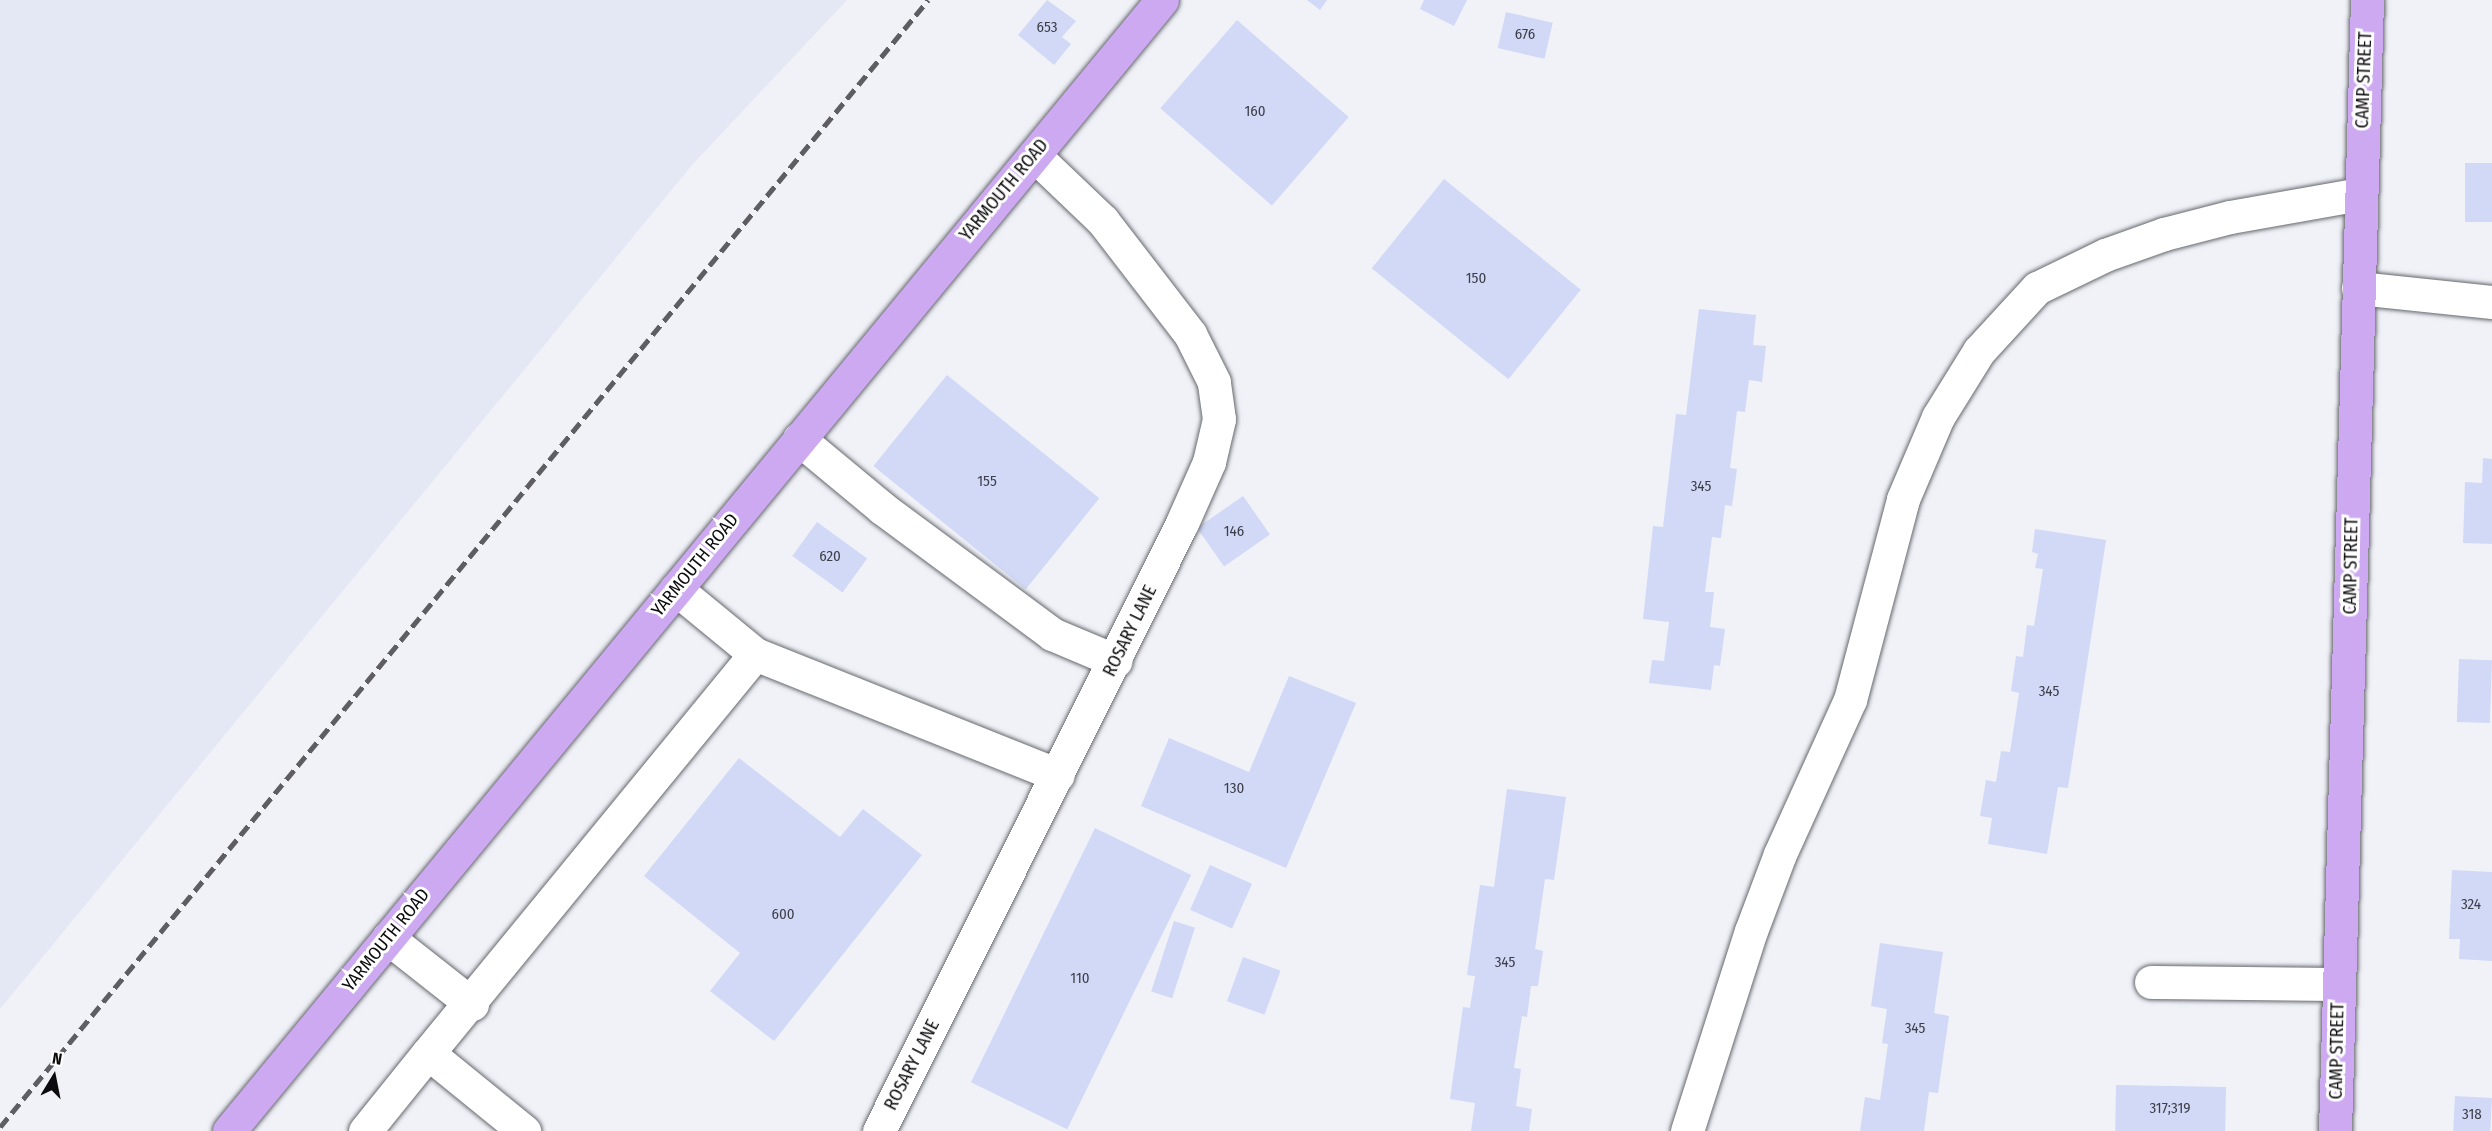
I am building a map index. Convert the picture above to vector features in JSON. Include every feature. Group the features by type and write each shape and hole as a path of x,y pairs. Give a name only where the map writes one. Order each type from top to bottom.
{"main road":[{"name":"YARMOUTH ROAD","path":"229,1131 1162,0"},
{"name":"CAMP STREET","path":"2335,1131 2367,0"}],"street":[{"name":"ROSARY LANE","path":"888,1128 1116,661 1209,462 1219,419 1214,382 1190,334 1102,221 1034,155"},
{"path":"1687,1131 1764,898 1850,700 1902,499 1938,417 1979,351 2037,288 2106,255 2164,234 2230,217 2360,194"},
{"path":"2358,288 2492,302"},
{"path":"799,440 882,508 1052,634 1116,661"},
{"path":"676,589 755,654 1058,776"},
{"path":"365,1131 428,1053 472,1004 755,654"},
{"path":"388,938 472,1004"},
{"path":"2151,982 2338,984"},
{"path":"428,1053 524,1131"}],"shaded area":[{"path":"0,0 847,0 692,165 0,1009"}],"building":[{"path":"1047,0 1076,21 1062,37 1071,44 1054,65 1018,35"},
{"path":"1307,0 1327,0 1320,10"},
{"path":"1424,0 1467,0 1454,26 1420,9"},
{"path":"1506,12 1553,23 1544,59 1498,48"},
{"path":"1237,20 1349,117 1272,205 1160,108"},
{"path":"2465,163 2492,163 2492,222 2465,222"},
{"path":"1444,179 1581,290 1508,379 1372,268"},
{"path":"1699,309 1756,315 1753,345 1766,346 1762,382 1749,380 1745,412 1737,411 1730,468 1737,469 1732,506 1725,505 1721,538 1712,537 1705,592 1714,592 1710,627 1725,629 1720,666 1714,665 1711,690 1649,683 1652,660 1664,661 1669,622 1643,619 1653,526 1663,527 1676,414 1686,415"},
{"path":"947,375 1099,498 1026,589 873,466"},
{"path":"2483,458 2492,459 2492,544 2463,543 2465,482 2482,483"},
{"path":"1243,496 1270,535 1224,567 1197,528"},
{"path":"817,522 867,558 842,592 792,556"},
{"path":"2035,529 2106,540 2068,788 2058,787 2047,854 1988,844 1992,818 1980,816 1986,780 1996,782 2001,751 2010,752 2019,693 2011,691 2016,656 2023,657 2027,625 2034,626 2043,569 2035,568 2038,554 2032,552"},
{"path":"2459,659 2492,660 2490,723 2457,722"},
{"path":"1289,676 1356,703 1286,868 1141,806 1169,738 1249,772"},
{"path":"739,758 840,837 863,809 922,855 774,1041 710,991 740,953 644,876"},
{"path":"1507,789 1566,797 1554,880 1545,879 1535,949 1543,951 1538,986 1531,986 1527,1017 1522,1016 1514,1068 1521,1069 1516,1106 1532,1109 1529,1131 1471,1131 1475,1103 1450,1099 1463,1007 1470,1008 1475,976 1467,975 1480,885 1494,887"},
{"path":"1095,828 1191,875 1067,1129 971,1082"},
{"path":"1210,865 1252,884 1232,928 1190,910"},
{"path":"2452,870 2492,872 2492,961 2459,959 2460,939 2449,939"},
{"path":"1174,921 1195,928 1172,998 1151,991"},
{"path":"1880,943 1943,952 1934,1013 1949,1016 1938,1093 1929,1092 1924,1131 1860,1131 1865,1097 1880,1100 1888,1044 1882,1043 1887,1009 1871,1006"},
{"path":"1243,957 1281,971 1265,1015 1227,1001"},
{"path":"2116,1085 2226,1087 2225,1131 2115,1131"},
{"path":"2455,1096 2492,1098 2490,1131 2453,1131"}],"railway":[{"path":"0,1127 928,0"}]}
